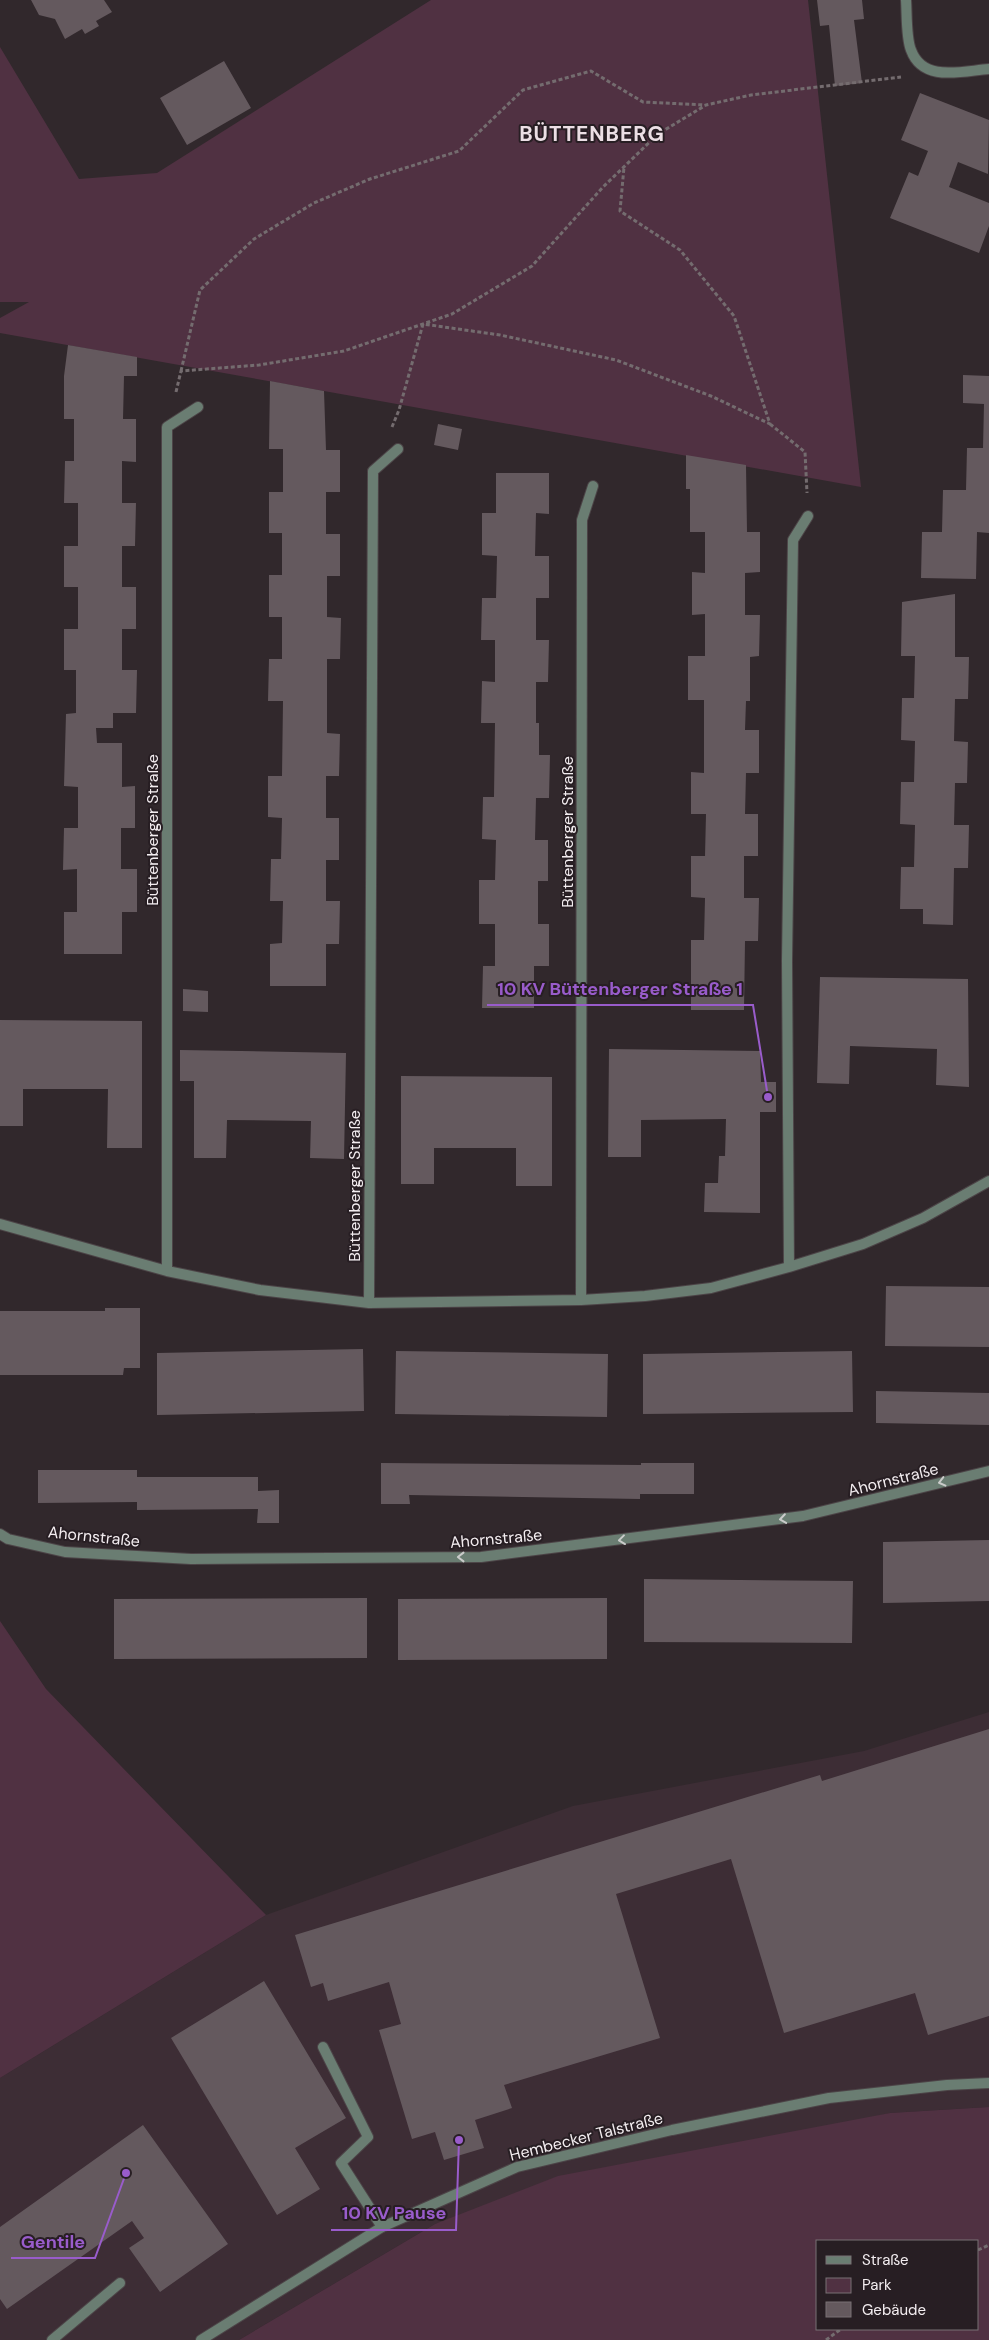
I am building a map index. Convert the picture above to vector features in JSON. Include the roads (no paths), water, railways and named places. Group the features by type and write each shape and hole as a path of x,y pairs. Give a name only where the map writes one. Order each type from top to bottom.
{"street":[{"path":"906,0 910,50 922,67 936,73 989,69"},
{"name":"Büttenberger Straße","path":"167,1271 167,427 198,407"},
{"name":"Büttenberger Straße","path":"369,1303 373,471 398,449"},
{"name":"Büttenberger Straße","path":"581,1300 582,520 593,486"},
{"path":"789,1267 787,961 793,540 808,516"},
{"path":"0,1224 167,1271 260,1290 369,1303 581,1300 645,1296 711,1288 789,1267 864,1244 924,1218 989,1181"},
{"name":"Ahornstraße","path":"0,1534 8,1539 65,1552 192,1559 481,1557 803,1516 989,1471"},
{"path":"323,2047 368,2138 341,2162 382,2228"},
{"name":"Hembecker Talstraße","path":"201,2340 382,2228 517,2167 614,2144 829,2098 948,2085 989,2083"},
{"path":"52,2340 120,2283"}],"place":[{"name":"10 KV Büttenberger Straße 1","path":"768,1097"},
{"name":"10 KV Pause","path":"459,2140"},
{"name":"Gentile","path":"126,2173"}],"district":[{"name":"BÜTTENBERG","path":"592,134"}]}
